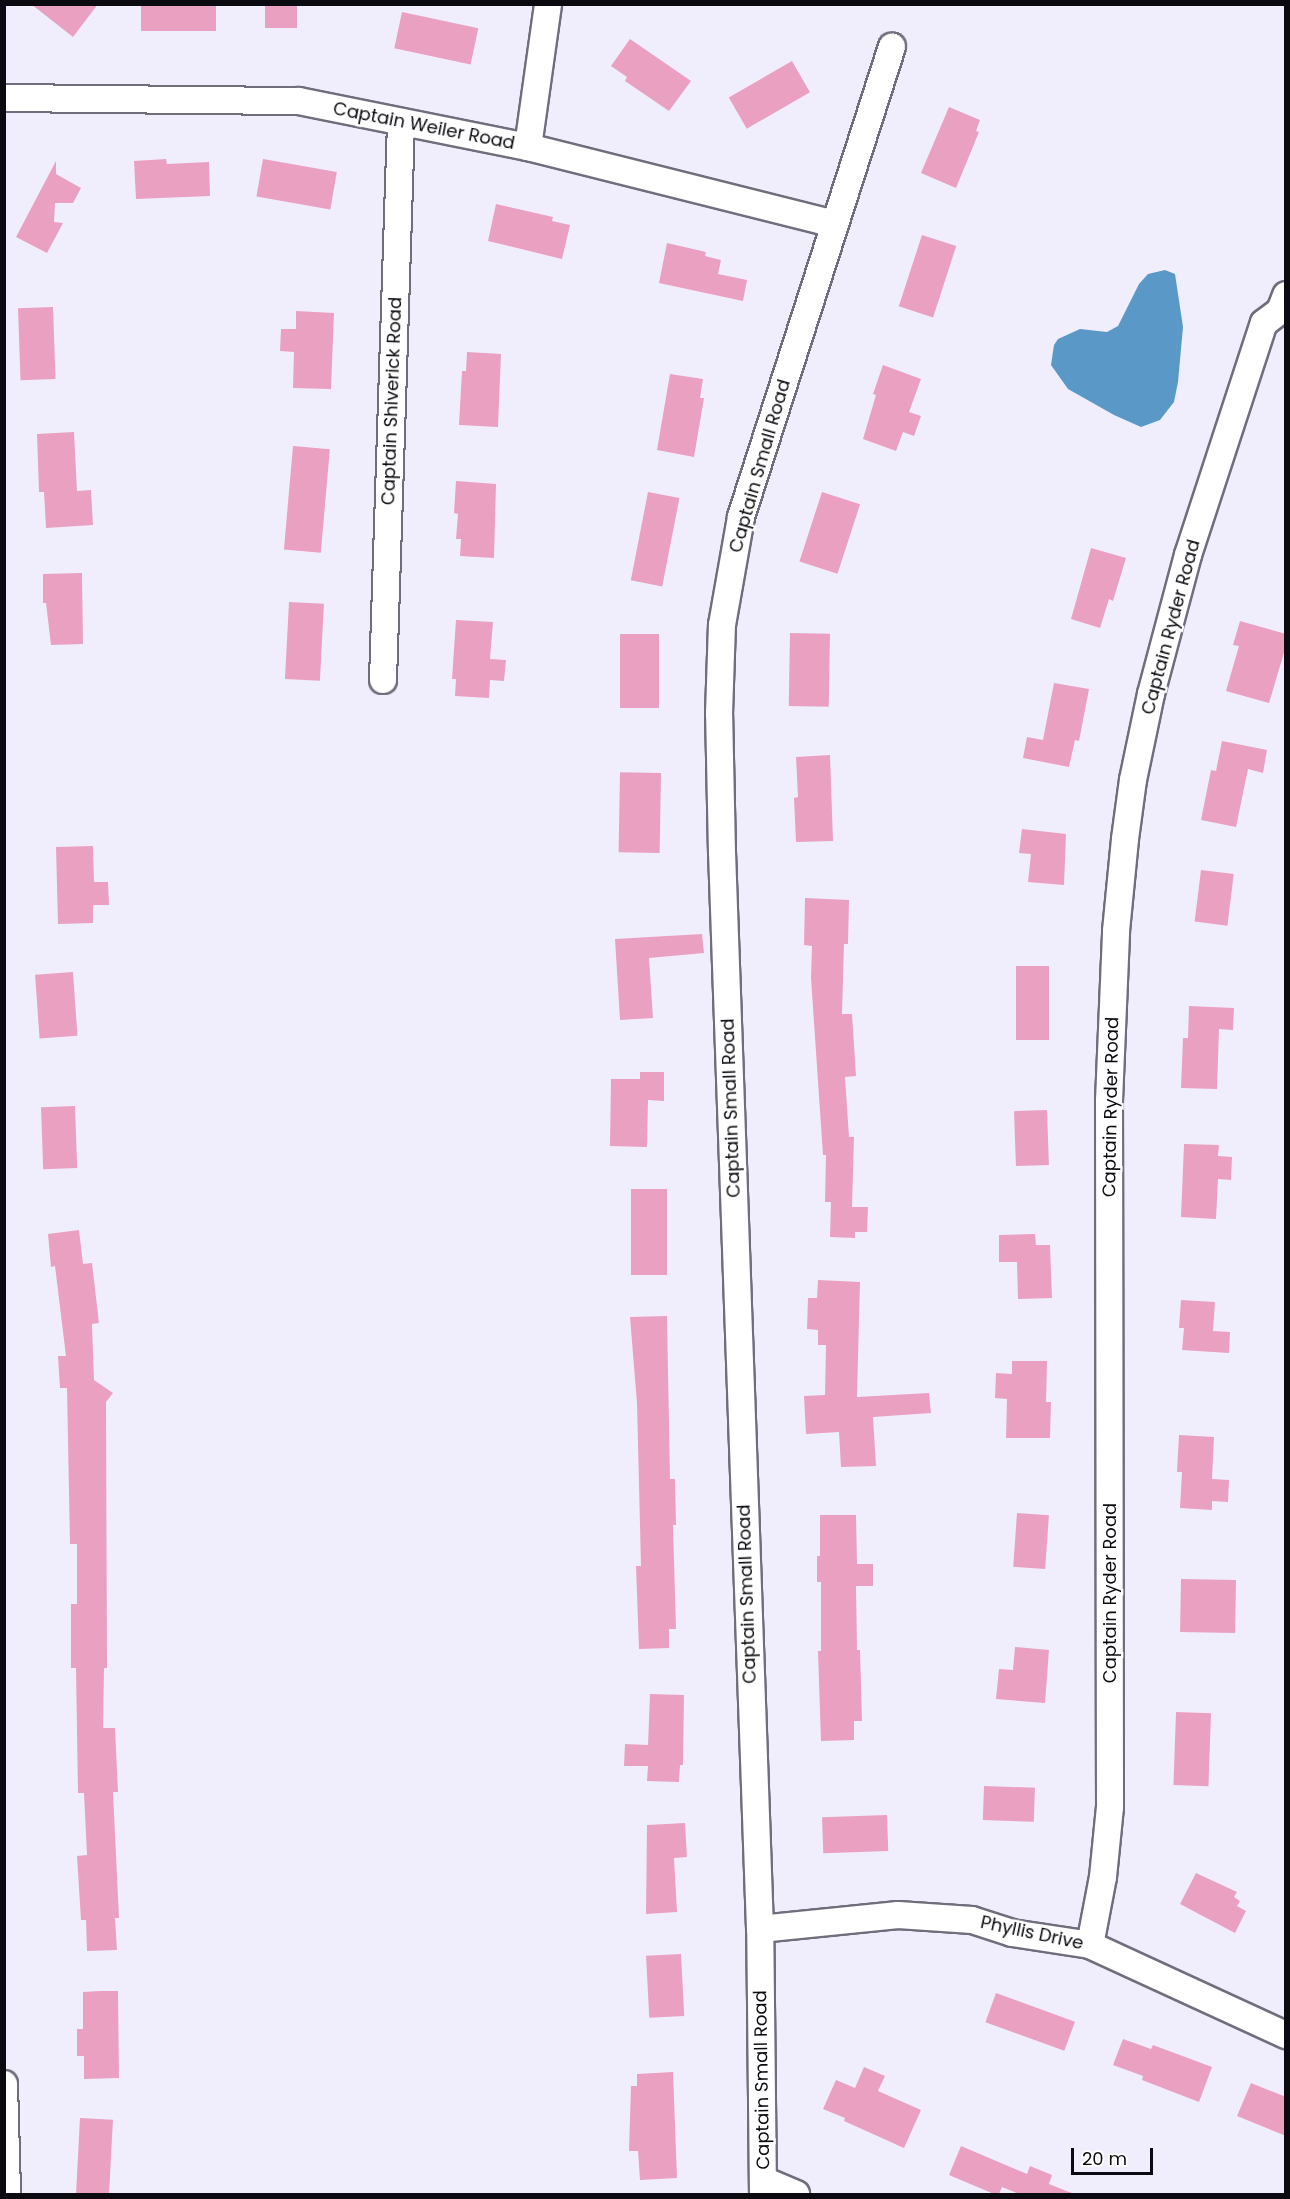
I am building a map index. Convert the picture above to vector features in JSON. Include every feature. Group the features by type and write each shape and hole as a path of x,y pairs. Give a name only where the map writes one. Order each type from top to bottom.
{"street":[{"path":"528,147 548,4"},
{"name":"Captain Small Road","path":"763,2187 760,1929 722,853 720,714 722,625 741,517 892,48"},
{"name":"Captain Weiler Road","path":"4,98 299,101 528,147 834,224"},
{"name":"Captain Shiverick Road","path":"383,681 401,122"},
{"name":"Captain Ryder Road","path":"1090,1945 1103,1876 1110,1807 1109,1101 1116,931 1125,839 1133,780 1151,694 1188,555 1264,323 1284,305"},
{"name":"Phyllis Drive","path":"760,1929 898,1915 972,1920 1012,1933 1090,1945 1286,2035"},
{"path":"4,2084 8,2194"},
{"path":"763,2187 796,2194"}],"water":[{"path":"1165,270 1175,274 1183,327 1178,382 1174,402 1160,420 1141,427 1114,415 1068,389 1051,365 1054,345 1058,339 1080,329 1107,332 1118,326 1139,284 1148,274"}],"building":[{"path":"31,4 98,4 73,37"},
{"path":"141,4 216,4 216,31 141,31"},
{"path":"265,4 297,4 297,28 265,28"},
{"path":"402,12 478,28 471,64 394,48"},
{"path":"630,39 691,81 669,111 625,81 627,77 611,66"},
{"path":"792,61 810,92 747,129 729,98"},
{"path":"949,107 980,120 976,131 979,132 956,188 921,173"},
{"path":"166,159 167,164 209,162 210,196 136,199 134,161"},
{"path":"263,159 337,172 330,209 256,196"},
{"path":"56,161 56,174 81,188 73,203 55,203 54,222 63,223 47,253 16,237"},
{"path":"496,204 553,217 552,221 570,225 562,259 488,241"},
{"path":"922,235 956,246 933,317 899,306"},
{"path":"667,243 706,252 705,256 721,260 718,274 747,280 743,301 659,283"},
{"path":"53,307 56,379 21,380 18,308"},
{"path":"296,311 334,313 331,389 293,388 294,352 280,351 281,329 296,329"},
{"path":"467,352 501,354 498,427 459,425 462,371 466,371"},
{"path":"883,365 921,379 909,412 921,416 914,436 903,432 896,451 863,439 876,395 873,394"},
{"path":"670,374 703,379 700,398 704,398 694,457 657,450"},
{"path":"74,432 77,491 91,490 93,525 46,528 44,492 39,492 37,434"},
{"path":"293,446 330,449 321,553 284,550"},
{"path":"456,481 496,484 494,558 460,556 461,539 456,539 458,514 454,513"},
{"path":"648,492 679,498 662,586 631,580"},
{"path":"822,492 860,504 837,574 799,561"},
{"path":"1091,548 1126,558 1113,601 1109,599 1100,628 1071,619"},
{"path":"82,573 83,644 51,645 46,603 43,603 43,574"},
{"path":"289,602 324,604 320,681 285,679"},
{"path":"456,620 493,622 490,659 506,660 504,681 490,680 489,698 455,696 456,679 452,679"},
{"path":"1240,621 1286,634 1286,646 1269,703 1226,691 1239,646 1233,645"},
{"path":"790,633 830,634 829,707 789,706"},
{"path":"620,634 659,634 659,708 620,708"},
{"path":"1054,683 1089,689 1079,741 1075,740 1069,767 1023,758 1027,737 1043,740"},
{"path":"1222,741 1267,750 1263,773 1248,769 1236,827 1201,820 1211,770 1216,771"},
{"path":"830,755 833,841 796,842 794,798 798,797 796,757"},
{"path":"620,772 661,773 660,853 619,852"},
{"path":"1022,829 1066,834 1064,885 1028,882 1031,854 1019,853"},
{"path":"93,846 94,882 108,882 109,905 93,905 93,923 58,924 56,847"},
{"path":"1201,870 1234,874 1227,926 1195,922"},
{"path":"805,898 849,900 848,944 844,944 842,1014 852,1014 856,1076 845,1077 849,1137 854,1137 852,1207 868,1207 867,1232 855,1232 855,1238 830,1237 831,1202 825,1202 826,1155 823,1155 811,978 812,946 804,945"},
{"path":"702,934 704,953 649,958 653,1018 620,1020 615,939"},
{"path":"1016,966 1049,966 1049,1040 1016,1040"},
{"path":"73,972 77,1036 40,1038 35,975"},
{"path":"1189,1006 1234,1008 1233,1030 1219,1029 1217,1089 1181,1088 1183,1038 1188,1038"},
{"path":"640,1072 664,1072 664,1101 648,1100 647,1147 610,1146 611,1079 640,1079"},
{"path":"75,1106 77,1168 43,1169 41,1107"},
{"path":"1047,1110 1049,1165 1016,1166 1014,1111"},
{"path":"1184,1144 1219,1145 1218,1156 1232,1157 1231,1180 1218,1179 1216,1219 1181,1217"},
{"path":"631,1189 667,1189 667,1275 631,1275"},
{"path":"79,1230 83,1264 92,1263 99,1323 92,1324 94,1380 113,1393 106,1402 107,1668 104,1668 103,1728 115,1728 118,1792 113,1792 119,1918 115,1918 117,1950 87,1951 86,1920 81,1920 77,1856 87,1855 84,1793 78,1793 76,1668 71,1668 71,1604 77,1604 77,1544 70,1544 67,1388 60,1388 58,1356 66,1356 55,1266 51,1267 48,1234"},
{"path":"1035,1234 1036,1245 1050,1245 1052,1298 1018,1299 1017,1262 999,1262 999,1235"},
{"path":"818,1280 860,1282 857,1397 929,1393 931,1413 873,1417 876,1466 841,1467 839,1432 806,1434 804,1396 825,1395 826,1345 818,1345 818,1330 807,1329 808,1298 817,1298"},
{"path":"1181,1300 1215,1302 1213,1331 1230,1332 1229,1353 1182,1350 1184,1328 1179,1328"},
{"path":"667,1316 670,1479 675,1479 676,1525 673,1525 676,1629 669,1629 669,1648 639,1649 636,1566 641,1566 637,1403 630,1317"},
{"path":"1012,1361 1047,1361 1046,1402 1051,1402 1050,1438 1006,1438 1007,1399 995,1398 996,1373 1012,1374"},
{"path":"1179,1435 1214,1437 1212,1479 1229,1480 1228,1502 1212,1501 1212,1510 1180,1508 1182,1472 1177,1472"},
{"path":"1017,1513 1049,1515 1045,1569 1013,1567"},
{"path":"820,1515 856,1515 857,1564 873,1564 873,1586 856,1586 857,1650 860,1650 862,1721 854,1721 854,1740 821,1741 818,1651 821,1651 821,1582 817,1582 817,1556 820,1556"},
{"path":"1181,1579 1236,1580 1235,1633 1180,1632"},
{"path":"1015,1647 1049,1650 1045,1703 996,1699 999,1669 1013,1670"},
{"path":"650,1694 684,1695 683,1765 680,1765 679,1782 647,1781 648,1766 624,1766 625,1744 648,1745"},
{"path":"1176,1712 1211,1713 1208,1786 1173,1785"},
{"path":"984,1786 1035,1788 1034,1822 983,1820"},
{"path":"887,1815 888,1851 823,1853 822,1817"},
{"path":"685,1823 687,1857 674,1858 677,1912 646,1914 647,1825"},
{"path":"1196,1873 1237,1892 1234,1897 1240,1901 1237,1906 1246,1911 1235,1933 1180,1904"},
{"path":"681,1954 684,2016 649,2018 646,1956"},
{"path":"118,1991 119,2078 84,2079 84,2056 77,2056 77,2029 83,2029 83,1992"},
{"path":"996,1993 1075,2022 1064,2051 985,2022"},
{"path":"1123,2039 1151,2049 1153,2045 1212,2067 1199,2102 1142,2080 1143,2076 1113,2065"},
{"path":"864,2067 885,2076 878,2091 921,2110 904,2148 823,2109 836,2080 855,2088"},
{"path":"673,2072 677,2178 640,2180 638,2151 629,2151 631,2086 637,2086 637,2074"},
{"path":"1251,2083 1286,2097 1286,2136 1237,2116"},
{"path":"80,2118 113,2120 109,2194 76,2194"},
{"path":"961,2146 1027,2174 1030,2166 1052,2175 1049,2184 1074,2194 1019,2194 1002,2187 999,2194 994,2194 949,2175"}]}
